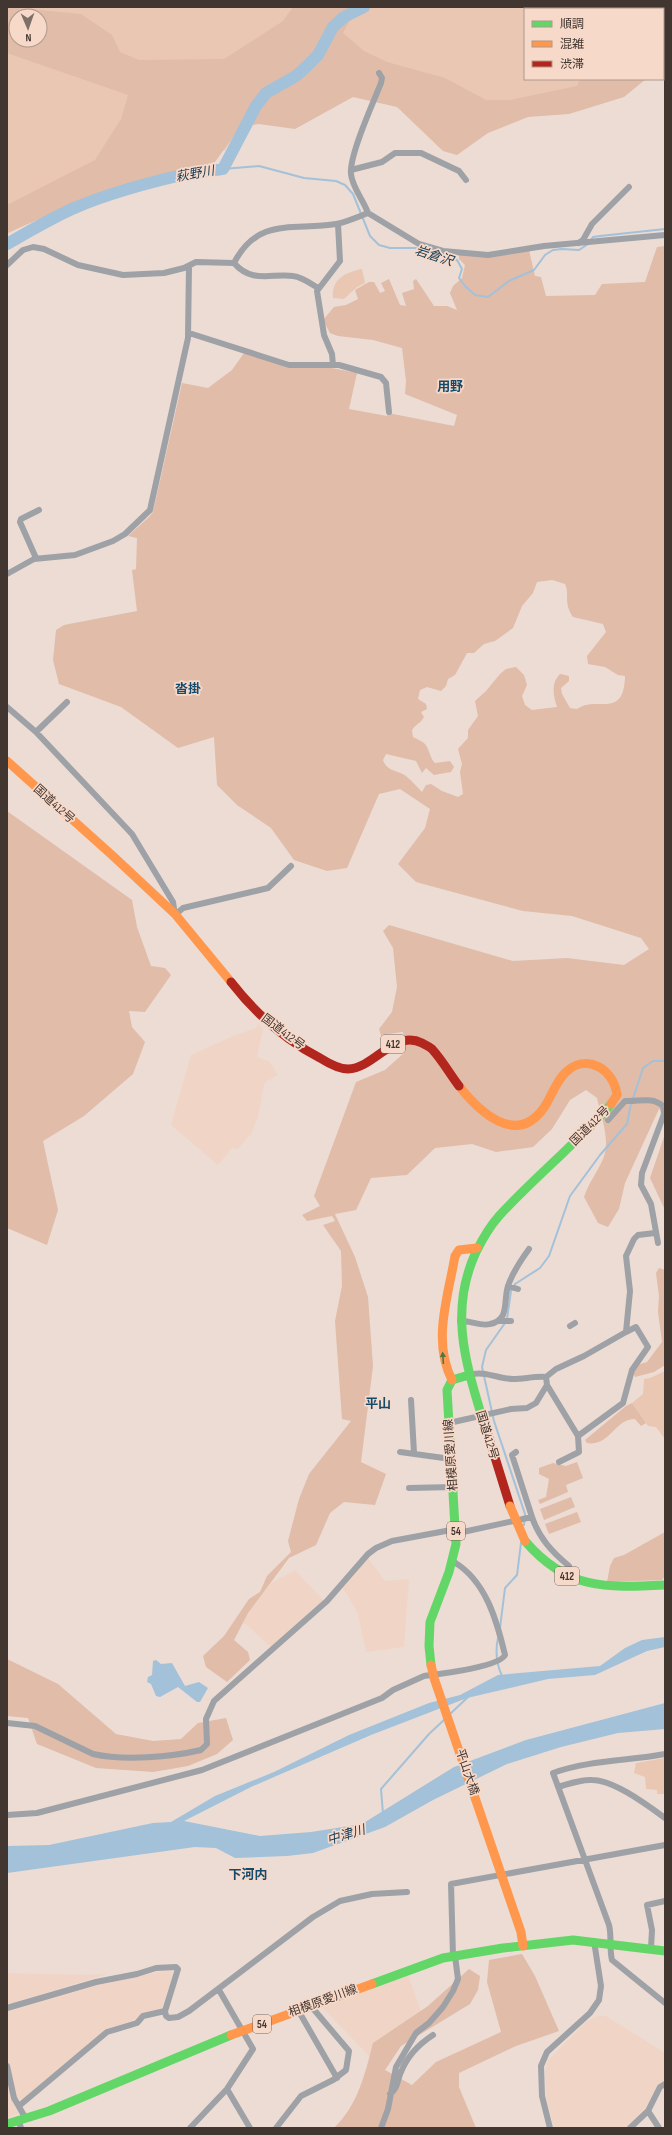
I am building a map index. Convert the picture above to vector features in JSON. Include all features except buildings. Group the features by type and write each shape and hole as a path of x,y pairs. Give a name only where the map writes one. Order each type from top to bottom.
{"main road":[{"name":"国道412号","path":"7,761 175,915 267,1023 288,1039 336,1067 347,1069 363,1066 398,1041 415,1040 431,1048 487,1118 495,1123 514,1125 528,1122 539,1114 566,1072 578,1065 592,1064 608,1070 616,1084 617,1095 609,1115 498,1217 477,1248 465,1278 461,1301 460,1321 462,1346 487,1416 510,1506 525,1541 534,1553 566,1575 586,1584 621,1588 665,1585"},
{"path":"473,1374 452,1380 445,1371 442,1333 455,1256 459,1250 477,1248"},
{"name":"相模原愛川線","path":"434,1676 429,1647 430,1624 454,1562 456,1531 447,1390 452,1380"},
{"name":"平山大橋","path":"434,1676 500,1871"},
{"name":"54","path":"500,1871 521,1932 523,1946 572,1940 611,1943 665,1951"},
{"name":"相模原愛川線","path":"7,2124 22,2123 244,2030 432,1961 454,1956 523,1946"}],"street":[{"path":"378,73 382,78 381,83 358,144 351,170 352,178 364,215 420,244 442,251 494,255 544,246 582,243 596,240 623,240 665,235"},
{"path":"351,170 382,162 395,153 421,153 459,172 466,180"},
{"path":"582,243 592,224 629,187"},
{"path":"234,263 246,244 270,230 283,227 338,224 364,215"},
{"path":"333,365 332,354 324,335 316,294 318,288 340,261 338,224"},
{"path":"7,265 23,250 33,247 44,249 78,265 123,275 164,273 201,261 234,263 255,275 270,278 295,276 318,288"},
{"path":"7,574 36,558 63,558 120,538 147,514 153,504 189,333 188,266"},
{"path":"189,333 289,365 333,365 362,371 384,380 389,412"},
{"path":"36,558 20,522 21,519 39,510"},
{"path":"36,732 68,702"},
{"path":"7,707 36,732 132,834 173,902 175,915"},
{"path":"175,915 183,908 268,888 291,866"},
{"path":"609,1115 625,1101 655,1101 660,1103 664,1110 650,1154 642,1173 641,1185 651,1204 658,1243"},
{"path":"626,1332 630,1291 626,1256 634,1239 638,1235 656,1233"},
{"path":"500,1321 505,1311 508,1286 520,1260 529,1249"},
{"path":"508,1286 518,1289"},
{"path":"460,1321 488,1325 500,1321 511,1321"},
{"path":"473,1374 487,1373 512,1379 546,1377 556,1369 584,1356 636,1326 648,1347 642,1358 632,1370 623,1403 578,1436"},
{"path":"546,1377 547,1385 578,1436 579,1452 559,1462"},
{"path":"449,1423 532,1406 541,1397 547,1385"},
{"path":"411,1400 414,1453"},
{"path":"400,1452 451,1459"},
{"path":"516,1452 512,1455 531,1517 537,1531 544,1541 569,1566 566,1575"},
{"path":"409,1488 419,1485 453,1487"},
{"path":"7,1724 35,1726 93,1754 103,1756 156,1755 201,1750 207,1744 206,1719 214,1702 327,1601 368,1554 376,1548 392,1541 456,1531 463,1532 531,1517"},
{"path":"7,1815 37,1813 202,1770 382,1698 414,1680 493,1663 502,1659 505,1655 497,1625 482,1591 466,1570 454,1562"},
{"path":"665,1754 638,1759 574,1765 553,1772 609,1925 611,1943 610,1953 613,1962 665,2003"},
{"path":"558,1787 591,1779 600,1780 631,1794 665,1818"},
{"path":"381,2128 388,2109 396,2067 416,2033 429,2023 443,2007 453,1991 458,1979 454,1956 451,1884 500,1871 585,1859 665,1845"},
{"path":"7,2008 96,1982 137,1974 156,1968 176,1967 178,1969 165,2011 169,2018 178,2017 219,1990 313,1917 340,1901 372,1894 407,1892"},
{"path":"651,1948 652,1930 647,1905 665,1901"},
{"path":"550,2128 542,2096 541,2066 547,2052 590,2013 599,2000 601,1986 594,1941"},
{"path":"193,2127 227,2089 253,2049 244,2030 219,1990"},
{"path":"276,2128 301,2096 337,2078 346,2070 349,2051 310,2005"},
{"path":"298,2010 337,2078"},
{"path":"19,2106 108,2032 136,2024 143,2016 165,2011"},
{"path":"390,2094 396,2087 401,2072 415,2049 433,2035"},
{"path":"7,2066 14,2098 19,2106 22,2123"},
{"path":"630,2128 648,2112 660,2087 665,2084"},
{"path":"227,2089 250,2128"},
{"path":"648,2112 659,2128"}],"shaded area":[{"path":"7,7 586,7 524,8 524,80 622,80 486,110 270,82 225,150 128,181 96,188 7,234"},
{"path":"7,7 18,8 8,8 8,48 48,48 48,11 81,14 112,35 120,52 139,60 224,59 283,21 293,7 357,7 343,33 364,51 387,62 445,78 486,100 510,100 577,86 580,80 645,80 624,97 569,114 528,117 488,133 457,155 443,151 397,107 353,97 295,129 259,124 240,127 215,162 105,191 7,233 7,205 95,160 121,119 128,95 7,53"},
{"path":"665,7 665,67 664,8 582,8"},
{"path":"665,246 665,1111 659,1109 625,1183 619,1209 608,1227 598,1223 584,1197 603,1159 606,1144 606,1136 597,1098 586,1090 570,1100 552,1129 533,1147 496,1152 472,1144 435,1148 407,1175 371,1178 356,1210 335,1214 355,1257 368,1297 373,1366 361,1462 386,1474 375,1505 344,1502 330,1513 316,1545 289,1558 248,1613 234,1640 248,1652 250,1660 227,1682 206,1667 203,1656 224,1636 249,1599 260,1592 267,1576 291,1552 288,1541 299,1499 309,1474 351,1421 342,1419 335,1321 342,1286 341,1251 323,1225 335,1221 332,1216 307,1221 302,1215 320,1206 314,1196 356,1082 385,1070 405,1052 403,1032 381,1035 379,1029 392,1012 397,987 393,948 383,931 389,925 513,961 567,958 624,965 649,949 641,938 572,916 523,911 416,882 398,864 425,828 430,809 400,789 379,794 347,868 327,871 294,860 271,828 237,805 217,785 214,737 178,748 121,707 59,684 53,660 56,630 64,625 137,611 132,570 136,569 137,538 128,536 153,512 182,383 208,388 232,370 244,353 287,367 332,368 357,373 349,409 387,416 388,413 454,426 457,415 405,394 406,381 402,348 373,340 338,336 330,333 323,320 334,307 346,305 358,299 355,290 369,282 374,282 380,293 385,291 381,283 389,279 400,305 406,306 402,293 414,289 413,281 416,279 434,306 447,306 457,310 450,293 453,286 462,278 465,265 459,259 459,253 493,257 529,250 535,276 541,277 546,296 595,295 602,284 645,282 657,247","holes":["552,580 565,584 567,603 573,617 603,624 606,632 587,656 588,664 605,667 618,675 625,676 620,698 615,702 608,704 585,705 577,709 570,708 562,694 561,688 569,681 569,676 560,674 554,685 557,707 532,710 525,705 522,696 527,685 524,675 516,667 506,669 475,701 478,716 468,730 468,738 458,749 462,764 460,772 463,794 458,797 442,791 431,784 426,785 422,792 406,776 387,767 383,760 386,754 416,761 422,773 426,768 434,775 451,772 454,767 450,761 435,763 424,743 413,737 412,730 424,717 421,712 427,709 426,704 418,699 420,690 427,687 441,691 446,686 448,679 455,675 467,653 474,653 484,644 495,641 513,628 522,606 533,593 537,582"]},
{"path":"362,269 365,283 357,287 344,299 333,298 334,286 337,281 345,274"},
{"path":"7,811 132,900 137,927 151,966 165,968 171,975 145,1012 129,1011 132,1027 145,1042 133,1074 84,1116 43,1141 58,1210 47,1245 7,1228"},
{"path":"258,1023 263,1029 257,1057 269,1061 278,1075 267,1081 264,1085 258,1117 251,1134 238,1149 232,1148 218,1165 171,1125 191,1055 233,1036 256,1028"},
{"path":"665,1134 665,1210 650,1178"},
{"path":"659,1268 665,1270 665,1365 654,1372 635,1377 633,1372 637,1365 647,1362 662,1342 658,1312 659,1296 656,1273"},
{"path":"665,1371 665,1439 656,1427 648,1426 632,1403 643,1394 644,1379 650,1378"},
{"path":"632,1403 646,1423 641,1426 635,1419 628,1420 622,1423 601,1441 587,1443 585,1440 626,1406"},
{"path":"577,1462 583,1478 566,1485 568,1492 540,1504 538,1500 546,1497 549,1479 539,1474 539,1468 553,1463 566,1466"},
{"path":"571,1497 575,1507 544,1520 540,1509"},
{"path":"577,1512 581,1522 549,1534 545,1524"},
{"path":"665,1532 665,1576 662,1580 607,1582 610,1566 614,1558 624,1555"},
{"path":"368,1558 385,1581 409,1579 404,1647 366,1652 358,1614 343,1588"},
{"path":"295,1570 323,1600 323,1603 272,1648 241,1620 271,1583"},
{"path":"7,1659 58,1684 116,1734 153,1741 181,1739 198,1723 226,1718 233,1740 217,1754 188,1766 153,1772 96,1768 37,1744 28,1718 7,1716"},
{"path":"665,1758 665,1794 657,1794 657,1790 646,1789 645,1777 634,1773 636,1763"},
{"path":"522,1954 535,1976 559,2031 516,2046 459,2073 459,2087 476,2128 334,2128 342,2119 355,2099 360,2088 373,2043 428,2006 469,1969 480,1976 478,1990 470,2004 401,2046 385,2070 412,2085 436,2062 501,2032 487,1982 489,1960"},
{"path":"170,1970 173,1973 162,2008 145,2013 133,2021 108,2029 22,2100 17,2098 7,2056 7,2011 101,1983"},
{"path":"7,1973 89,1975 107,1974 7,2005"},
{"path":"408,1975 423,2017 373,2060 321,2006"},
{"path":"597,2016 606,2016 665,2053 665,2081 660,2084 642,2115 627,2128 554,2128 546,2097 545,2072 548,2060 586,2022"},
{"path":"7,2083 11,2099 19,2114 7,2118"}],"water":[{"name":"中津川","path":"665,1637 665,1647 647,1651 595,1675 548,1679 467,1698 371,1735 251,1787 184,1821 260,1836 311,1832 362,1824 454,1767 526,1740 665,1703 665,1729 618,1733 561,1747 507,1764 433,1800 385,1827 313,1853 287,1856 235,1858 216,1848 195,1847 7,1873 7,1846 49,1845 153,1823 171,1822 215,1796 274,1772 349,1735 429,1703 460,1695 498,1675 600,1666 625,1648 642,1640"},
{"path":"156,1660 161,1664 172,1663 185,1686 199,1682 208,1688 200,1702 197,1702 178,1687 160,1697 156,1696 151,1684 147,1682 148,1677 152,1675 153,1661"}],"waterway":[{"name":"萩野川","path":"7,244 64,213 102,197 180,175 198,171 223,169 256,106 266,93 296,76 318,55 333,27 344,17 364,7"},
{"name":"岩倉沢","path":"223,169 259,166 304,178 336,181 345,185 353,194 370,236 379,245 390,248 416,248 457,260 462,269 459,278 475,295 488,297 509,281 534,270 545,255 553,250 579,250 588,244"},
{"name":"岩倉沢","path":"591,240 593,237 665,229"},
{"path":"507,1319 511,1291 515,1284 540,1268 549,1256 570,1196 600,1155 627,1124 630,1108 643,1068 653,1061 665,1061"},
{"path":"505,1323 486,1350 482,1367 494,1421 525,1514 524,1525"},
{"path":"500,1628 505,1588 517,1575 521,1543"},
{"path":"498,1638 498,1667 502,1676"},
{"path":"449,1715 468,1697"},
{"path":"383,1814 381,1789 429,1734 445,1719"}],"traffic: fast":[{"path":"481,1414 469,1373 462,1333 463,1293 468,1273 476,1252 486,1233 499,1216 522,1192 594,1124 611,1104"},
{"path":"452,1380 469,1375"},
{"path":"431,1665 429,1646 430,1622 449,1572 456,1544 447,1390 452,1380"},
{"path":"525,1541 556,1569 572,1577 605,1585 665,1585"},
{"path":"372,1984 443,1958 503,1948 573,1940 665,1951"},
{"path":"7,2124 49,2111 231,2035"}],"traffic: slow":[{"path":"7,761 175,914 231,982"},
{"path":"459,1086 476,1105 498,1121 509,1125 521,1125 532,1120 543,1109 558,1081 565,1073 573,1067 582,1064 590,1064 598,1066 611,1078 617,1095 611,1104"},
{"path":"452,1380 446,1365 443,1350 442,1334 446,1303 455,1256 459,1250 477,1248"},
{"path":"481,1414 484,1422"},
{"path":"510,1506 525,1541"},
{"path":"431,1665 434,1678 521,1932 523,1946"},
{"path":"231,2035 372,1984"}],"traffic: jam":[{"path":"231,982 250,1005 282,1034 307,1051 333,1065 348,1069 358,1067 367,1063 393,1045 402,1041 412,1040 430,1047 443,1062 459,1086"},
{"path":"484,1422 510,1506"}],"district":[{"name":"用野","path":"450,387"},
{"name":"沓掛","path":"188,689"},
{"name":"平山","path":"378,1404"},
{"name":"下河内","path":"248,1875"}]}
